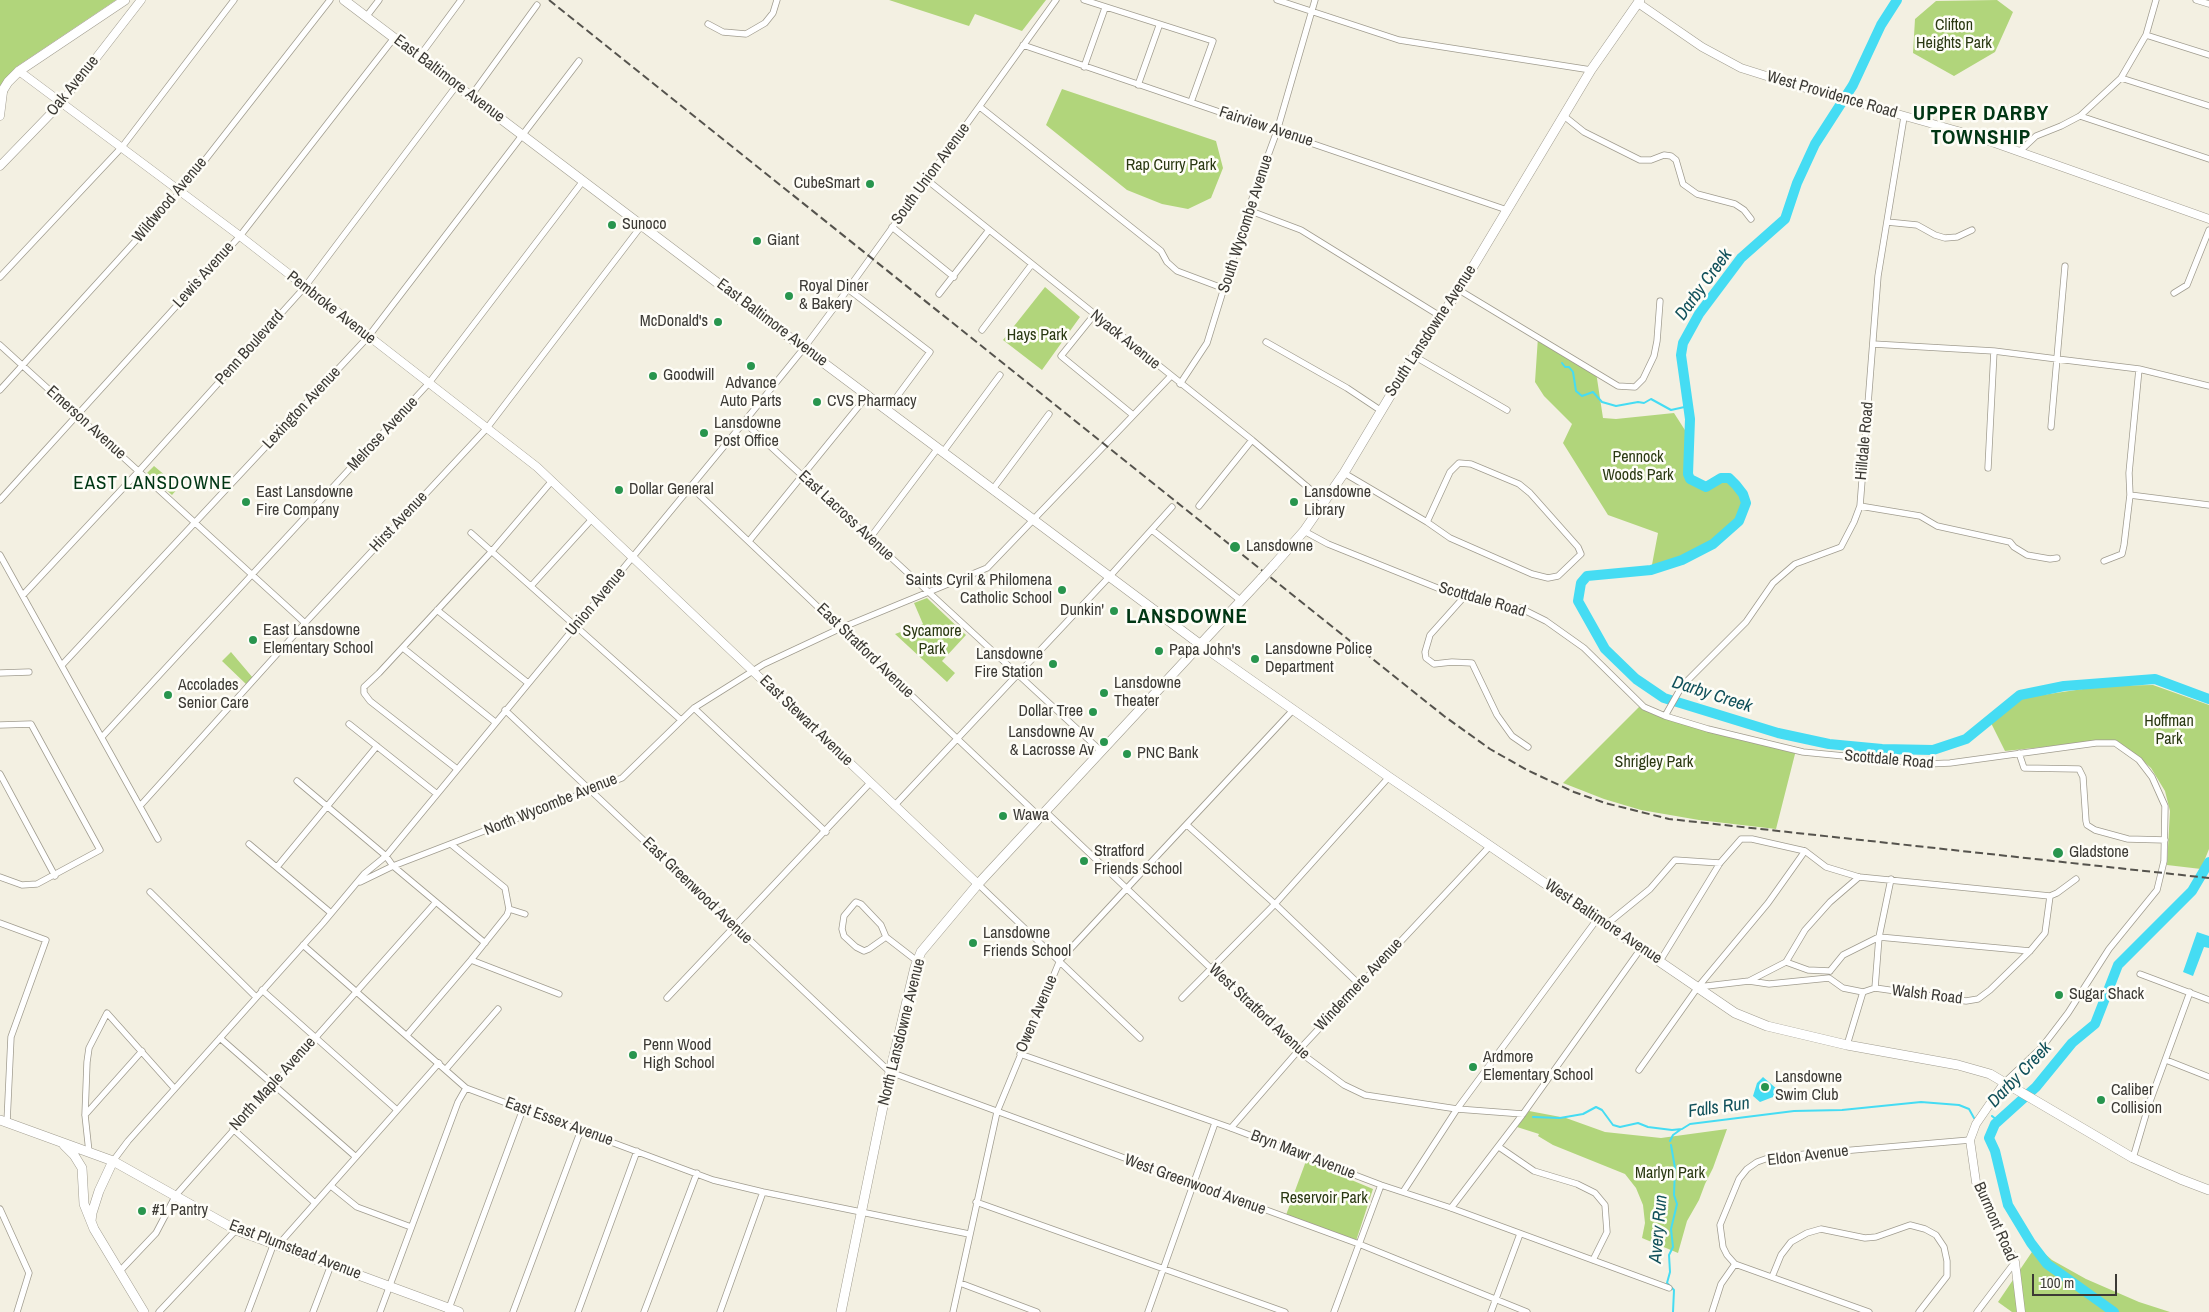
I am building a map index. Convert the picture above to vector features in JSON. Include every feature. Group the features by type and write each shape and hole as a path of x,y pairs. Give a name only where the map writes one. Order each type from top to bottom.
{"main road":[{"path":"1,94 8,82 19,71 125,0"},
{"name":"East Baltimore Avenue","path":"344,0 867,396 1201,645"},
{"name":"South Lansdowne Avenue","path":"1201,645 1304,531 1344,473 1380,410 1440,316 1459,290 1591,70 1637,1"},
{"name":"West Baltimore Avenue","path":"1201,645 1389,777 1642,947 1735,1013 1755,1022 1847,1045 1958,1065 1990,1074 2133,1158"},
{"name":"North Lansdowne Avenue","path":"841,1312 890,1072 917,961 936,932 978,884 1201,645"},
{"name":"East Plumstead Avenue","path":"4,1121 113,1161 236,1230 390,1286 449,1310 459,1312"},
{"path":"55,1140 70,1150 80,1166 85,1208 94,1229 144,1312"},
{"path":"2133,1158 2180,1180 2209,1190"},
{"path":"94,1229 92,1213 113,1161"}],"street":[{"name":"Oak Avenue","path":"0,166 62,102 141,0"},
{"path":"0,277 122,147 234,0"},
{"name":"Wildwood Avenue","path":"0,390 180,192 330,0"},
{"path":"366,17 379,0"},
{"path":"419,57 461,0"},
{"path":"708,24 723,32 746,34 765,23 773,13 777,0"},
{"name":"South Union Avenue","path":"804,348 1056,0"},
{"path":"1084,0 1159,26 1213,41 1191,102"},
{"path":"1277,0 1400,40 1591,70"},
{"name":"South Wycombe Avenue","path":"1180,384 1204,349 1225,289 1248,210 1276,131 1316,0"},
{"path":"2020,151 2036,136 2080,116 2121,78 2146,35 2156,0"},
{"path":"2196,0 2209,4"},
{"name":"West Providence Road","path":"1637,1 1702,47 1731,63 1824,93 1972,135 2209,219"},
{"path":"471,96 537,6"},
{"path":"1084,67 1105,8"},
{"path":"1138,85 1159,26"},
{"path":"2146,35 2209,55"},
{"name":"Lewis Avenue","path":"0,500 240,236 394,38"},
{"name":"Fairview Avenue","path":"1023,45 1508,210"},
{"name":"Lexington Avenue","path":"62,665 368,337 579,61"},
{"name":"Pembroke Avenue","path":"19,71 240,236 304,288 534,464 633,558"},
{"path":"2121,78 2209,106"},
{"name":"Penn Boulevard","path":"23,595 139,471 304,288 457,85"},
{"path":"0,116 1,94"},
{"path":"980,107 1161,251 1167,262 1177,271 1225,289"},
{"path":"1564,116 1584,132 1640,160 1651,160 1664,155 1671,156 1676,160 1683,184 1697,194 1735,204 1744,210 1751,219"},
{"name":"Hilldale Road","path":"1666,714 1682,686 1746,622 1773,582 1795,564 1841,547 1860,506 1878,276 1904,116"},
{"path":"2080,116 2209,159"},
{"name":"Nyack Avenue","path":"926,180 1170,377 1252,440 1324,501"},
{"name":"Melrose Avenue","path":"102,737 429,384 584,181"},
{"path":"1248,210 1301,230 1440,316"},
{"path":"1888,222 1918,225 1935,235 1945,238 1957,237 1972,230"},
{"name":"Hirst Avenue","path":"140,806 305,623 487,428 642,225"},
{"path":"892,227 954,277"},
{"path":"939,294 989,230"},
{"path":"2174,293 2187,285 2209,230"},
{"path":"982,330 1032,264"},
{"path":"2051,427 2065,266"},
{"path":"848,289 930,352 887,410"},
{"path":"1459,290 1618,386 1635,387 1654,356 1660,301"},
{"path":"1094,315 1061,356 1133,415"},
{"path":"1266,342 1347,388 1380,410"},
{"path":"1874,344 1994,351 2057,358 2138,369 2209,386"},
{"name":"Emerson Avenue","path":"0,345 305,623"},
{"name":"Union Avenue","path":"386,856 804,348"},
{"path":"1988,468 1994,351"},
{"path":"1414,356 1508,410"},
{"path":"2104,560 2122,554 2130,495 2129,473 2138,369"},
{"path":"870,538 1000,376"},
{"path":"1033,520 1170,377"},
{"path":"749,541 867,396"},
{"path":"993,489 1049,414"},
{"name":"East Lacross Avenue","path":"744,422 1102,751"},
{"path":"1199,506 1252,440"},
{"path":"1344,473 1428,522 1450,538 1532,574 1548,578 1558,576 1581,554 1578,547 1530,493 1519,484 1471,464 1459,463 1450,472 1428,522"},
{"path":"457,769 370,701 364,691 366,684 403,648 552,482"},
{"name":"East Stratford Avenue","path":"690,486 958,740 1043,814"},
{"path":"2130,495 2209,505"},
{"path":"1860,506 1920,516 1937,526 2010,542 2014,548 2027,555 2050,559 2057,558"},
{"path":"894,806 958,740 1172,507"},
{"path":"532,585 592,519"},
{"name":"North Wycombe Avenue","path":"359,883 371,875 393,866 452,845 622,778 694,708 775,658 841,628 986,568 1033,520"},
{"path":"1152,530 1240,600"},
{"name":"Scottdale Road","path":"1304,531 1336,547 1464,597 1520,608 1546,621 1584,648 1644,706 1772,746 1812,753 1926,764 1950,763 2096,743 2115,743 2139,760 2160,790 2165,806 2166,840 2164,861 2157,890 2109,950 2068,1013 2042,1047 2008,1084"},
{"path":"471,533 532,585 682,720"},
{"path":"0,555 158,839"},
{"name":"East Stewart Avenue","path":"633,558 978,884"},
{"path":"1464,597 1430,635 1425,652 1426,658 1434,664 1452,662 1472,663 1497,715 1512,736 1528,747"},
{"path":"437,610 528,682"},
{"path":"403,648 495,722"},
{"path":"1,671 29,672"},
{"path":"694,708 826,832"},
{"name":"East Greenwood Avenue","path":"505,710 890,1072"},
{"name":"Owen Avenue","path":"953,1312 996,1112 1060,960 1293,710"},
{"path":"0,725 31,724 100,850 55,876 37,884 22,885 0,878"},
{"path":"348,724 437,794"},
{"path":"277,867 377,746"},
{"path":"2019,753 2024,768 2079,769 2083,777 2087,825 2095,830 2128,839 2166,840"},
{"path":"0,774 55,876"},
{"path":"1182,998 1275,904 1389,777"},
{"path":"297,781 386,856 393,866 486,941"},
{"path":"667,998 826,832 870,783"},
{"name":"West Stratford Avenue","path":"1043,814 1212,968 1298,1051 1344,1086 1365,1095 1457,1108 1523,1114"},
{"path":"1187,825 1275,904 1360,985"},
{"path":"1660,960 1720,863 1741,838 1805,851 1826,867 1859,876 2050,896 2062,890 2076,878"},
{"path":"249,844 332,913"},
{"path":"407,1035 471,960 507,915 509,909 504,888 452,845"},
{"name":"Windermere Avenue","path":"1231,1128 1298,1051 1490,846"},
{"path":"1639,1070 1698,986 1768,903 1805,851"},
{"name":"North Wycombe Avenue","path":"113,1161 174,1088 359,883 364,874 386,856"},
{"path":"1606,924 1650,889 1675,860 1720,863"},
{"path":"1749,981 1786,962 1806,930 1830,902 1859,876"},
{"path":"1875,988 1879,936 1891,879"},
{"path":"978,884 1140,1038"},
{"path":"150,892 256,997"},
{"name":"Walsh Road","path":"1863,992 1875,988 1966,1001 1978,999 2030,951 2045,932 2050,896"},
{"name":"North Maple Avenue","path":"119,1272 156,1234 176,1195 436,902"},
{"path":"886,937 869,949 856,948 844,936 842,922 844,916 856,902 861,904 881,925 886,937 917,961"},
{"path":"509,909 525,914"},
{"path":"1403,1192 1457,1108 1598,918"},
{"path":"0,923 46,940 11,1037 4,1121"},
{"path":"1829,978 1830,971 1843,955 1879,936 2030,951"},
{"name":"East Essex Avenue","path":"304,945 466,1088 713,1180 969,1234"},
{"path":"1451,1208 1499,1147 1642,947"},
{"path":"471,960 558,994"},
{"path":"1786,962 1808,970 1830,971"},
{"path":"2140,974 2209,1000"},
{"path":"1698,986 1749,981 1769,984 1829,978 1843,988 1863,992 1847,1045"},
{"path":"262,990 397,1110"},
{"path":"2133,1158 2149,1104 2190,992"},
{"path":"446,1069 498,1009"},
{"path":"89,1152 85,1115 85,1078 89,1048 108,1013 174,1088"},
{"path":"220,1038 356,1157"},
{"path":"85,1115 142,1051"},
{"name":"Bryn Mawr Avenue","path":"1020,1054 1231,1128 1381,1185 1451,1208 1669,1288"},
{"path":"2166,1060 2209,1077"},
{"path":"248,1312 277,1244 331,1186 439,1063"},
{"name":"West Greenwood Avenue","path":"890,1072 1359,1244 1527,1312"},
{"path":"1970,1140 1976,1124 2008,1084"},
{"path":"380,1312 458,1102 466,1088"},
{"path":"449,1310 523,1109"},
{"path":"1148,1312 1215,1123"},
{"path":"233,1129 315,1203"},
{"path":"513,1312 581,1130"},
{"name":"Burmont Road","path":"1970,1140 1976,1182 2015,1262 2021,1312"},
{"name":"Eldon Avenue","path":"1735,1264 1727,1256 1723,1247 1720,1225 1739,1179 1747,1169 1757,1162 1771,1158 1970,1140"},
{"path":"1499,1147 1534,1171 1577,1184 1595,1192 1606,1205 1607,1232 1593,1260"},
{"path":"578,1312 638,1151"},
{"path":"644,1312 697,1173"},
{"path":"1334,1312 1381,1185"},
{"path":"331,1186 352,1204 411,1227"},
{"path":"720,1312 763,1192"},
{"path":"976,1202 1285,1312"},
{"path":"0,1209 28,1273 17,1312"},
{"path":"1772,1277 1781,1255 1791,1242 1807,1232 1821,1230 1865,1238 1882,1235 1910,1225 1925,1229 1936,1235 1944,1247 1948,1262 1947,1276 1919,1312"},
{"path":"159,1312 236,1230"},
{"path":"1491,1312 1520,1234"},
{"path":"1977,1312 2015,1262"},
{"path":"314,1312 331,1264"},
{"path":"1712,1312 1721,1284 1735,1264 1869,1312"},
{"path":"960,1283 1037,1312"}],"green space":[{"path":"0,0 116,0 16,67 0,86"},
{"path":"889,0 1046,0 1022,31 975,14 969,26"},
{"name":"Clifton Heights Park","path":"1997,0 2013,12 1995,52 1954,76 1913,53 1915,19 1936,1"},
{"name":"Rap Curry Park","path":"1062,89 1216,141 1223,168 1211,198 1188,209 1162,204 1127,190 1046,125"},
{"name":"Hays Park","path":"1045,287 1080,317 1042,370 1003,340"},
{"name":"Pennock Woods Park","path":"1538,337 1596,372 1603,418 1616,419 1674,413 1690,438 1688,470 1690,479 1706,487 1721,478 1729,478 1743,494 1746,503 1739,521 1713,544 1701,551 1682,560 1651,570 1658,533 1608,515 1563,443 1572,424 1544,396 1535,382"},
{"path":"154,466 179,487 172,495 147,473"},
{"name":"Sycamore Park","path":"927,598 966,635 942,661 955,673 947,682 895,634 923,624 914,603"},
{"path":"231,652 253,678 247,685 222,661"},
{"name":"Hoffman Park","path":"2153,685 2209,705 2209,849 2201,869 2167,865 2170,811 2165,791 2151,768 2141,759 2110,740 2005,751 1991,723 2022,698 2103,686"},
{"name":"Shrigley Park","path":"1642,704 1665,716 1796,750 1776,829 1699,820 1641,810 1604,799 1563,783"},
{"name":"Marlyn Park","path":"1529,1111 1566,1118 1605,1132 1661,1138 1727,1129 1713,1168 1699,1200 1687,1221 1678,1253 1642,1238 1645,1223 1643,1205 1636,1188 1625,1174 1553,1145 1538,1136 1539,1134 1517,1127"},
{"name":"Reservoir Park","path":"1306,1161 1373,1189 1356,1241 1286,1215"},
{"path":"2036,1246 2052,1260 2086,1279 2139,1302 2170,1312 2012,1312 1998,1302"}],"water":[{"path":"2197,932 2209,936 2209,948 2204,947 2193,976 2183,972"},
{"name":"Lansdowne Swim Club","path":"1763,1077 1778,1090 1773,1097 1760,1102 1753,1096 1757,1083"}],"waterway":[{"name":"Darby Creek","path":"1897,0 1881,25 1853,85 1815,144 1797,183 1785,219 1741,258 1699,314 1683,343 1681,355 1690,419 1688,474 1690,479 1706,487 1721,478 1729,478 1743,494 1746,503 1739,521 1713,544 1682,560 1651,570 1587,576 1581,583 1578,601 1605,649 1636,679 1664,698 1778,733 1829,744 1882,749 1933,750 1966,739 2020,695 2064,686 2155,679 2209,699"},
{"path":"1562,363 1573,372 1576,391 1582,396 1593,392 1602,402 1616,406 1638,402 1644,403 1651,399 1671,410 1689,406"},
{"name":"Darby Creek","path":"2114,1312 2047,1264 2031,1243 2008,1205 1995,1151 1989,1138 1995,1124 2036,1087 2072,1043 2095,1024 2118,965 2192,891 2209,862"},
{"name":"Falls Run","path":"1533,1117 1560,1118 1583,1114 1596,1107 1602,1110 1613,1125 1620,1127 1638,1123 1648,1127 1672,1130 1682,1129 1690,1124 1794,1111 1842,1110 1921,1102 1959,1105 1969,1109 1974,1118"},
{"path":"1992,1116 1998,1121"},
{"path":"1670,1141 1673,1135 1680,1130"},
{"name":"Avery Run","path":"1671,1145 1675,1168 1674,1195 1677,1204 1671,1229 1673,1247 1669,1255 1670,1272 1667,1283 1674,1290 1673,1312"}],"railway":[{"path":"549,0 1444,716 1490,749 1527,770 1574,792 1605,803 1669,819 2209,878"}],"place":[{"name":"CubeSmart","path":"870,184"},
{"name":"Sunoco","path":"612,225"},
{"name":"Giant","path":"757,241"},
{"name":"Royal Diner & Bakery","path":"789,296"},
{"name":"McDonald's","path":"718,322"},
{"name":"Advance Auto Parts","path":"751,366"},
{"name":"Goodwill","path":"653,376"},
{"name":"CVS Pharmacy","path":"817,402"},
{"name":"Lansdowne Post Office","path":"704,433"},
{"name":"Dollar General","path":"619,490"},
{"name":"East Lansdowne Fire Company","path":"246,502"},
{"name":"Lansdowne Library","path":"1294,502"},
{"name":"Lansdowne","path":"1235,547"},
{"name":"Saints Cyril & Philomena Catholic School","path":"1062,590"},
{"name":"Dunkin'","path":"1114,611"},
{"name":"East Lansdowne Elementary School","path":"253,640"},
{"name":"Papa John's","path":"1159,651"},
{"name":"Lansdowne Police Department","path":"1255,659"},
{"name":"Lansdowne Fire Station","path":"1053,664"},
{"name":"Lansdowne Theater","path":"1104,693"},
{"name":"Accolades Senior Care","path":"168,695"},
{"name":"Dollar Tree","path":"1093,712"},
{"name":"Lansdowne Av & Lacrosse Av","path":"1104,742"},
{"name":"PNC Bank","path":"1127,754"},
{"name":"Wawa","path":"1003,816"},
{"name":"Gladstone","path":"2058,853"},
{"name":"Stratford Friends School","path":"1084,861"},
{"name":"Lansdowne Friends School","path":"973,943"},
{"name":"Sugar Shack","path":"2059,995"},
{"name":"Penn Wood High School","path":"633,1055"},
{"name":"Ardmore Elementary School","path":"1473,1067"},
{"name":"Lansdowne Swim Club","path":"1765,1087"},
{"name":"Caliber Collision","path":"2101,1100"},
{"name":"#1 Pantry","path":"142,1211"}],"district":[{"name":"UPPER DARBY TOWNSHIP","path":"1981,126"},
{"name":"EAST LANSDOWNE","path":"153,484"},
{"name":"LANSDOWNE","path":"1187,617"}]}
